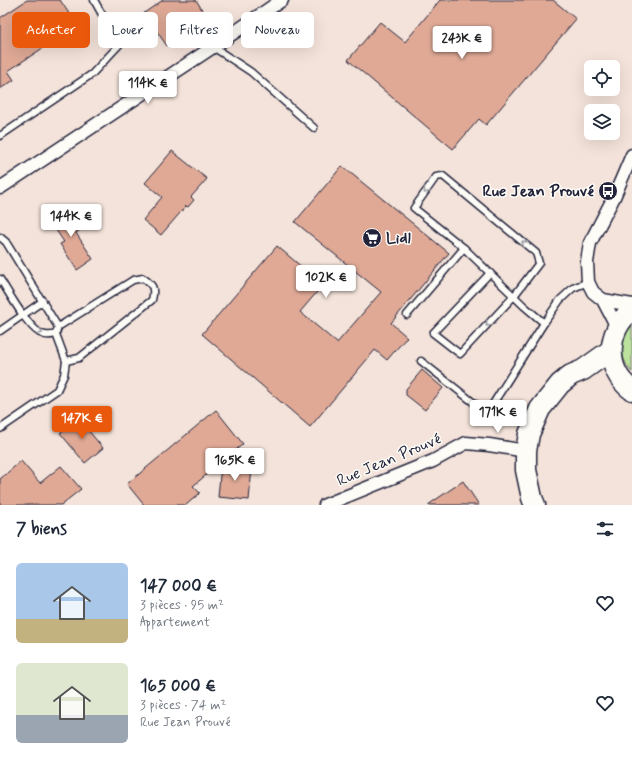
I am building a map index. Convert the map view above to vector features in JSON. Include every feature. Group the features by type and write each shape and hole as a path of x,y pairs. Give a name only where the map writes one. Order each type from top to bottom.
{"main road":[{"path":"632,310 625,315 617,327 612,338 611,350 613,363 618,375 632,390"},
{"path":"535,505 526,470 526,451 529,434 540,409 560,384 571,375 583,370 611,350"},
{"path":"583,370 618,375"}],"street":[{"path":"233,34 282,0"},
{"path":"0,188 212,48"},
{"path":"617,327 603,300 593,292 588,282 587,262 590,243 614,197 632,155"},
{"path":"603,300 632,306"},
{"name":"Rue Jean Prouvé","path":"325,505 433,461 466,443 526,451"}],"lane":[{"path":"0,136 92,74 119,45 94,0"},
{"path":"215,48 251,72 314,128"},
{"path":"490,272 433,333 460,354 514,296 539,263 536,253 443,176 436,177 414,208 464,248 490,272 514,296 544,323"},
{"path":"0,237 6,242 58,327"},
{"path":"407,315 464,248"},
{"path":"0,430 57,390 64,375 66,360 56,334 58,327 133,280 143,278 150,283 154,291 152,300 79,358 66,360"},
{"path":"0,279 34,328 40,333 46,335 51,336 56,334"},
{"path":"421,361 484,410 491,407 560,300 573,288 588,282"},
{"path":"0,331 43,301"}],"green space":[{"path":"632,321 632,372 622,353 622,342 627,328"}],"building":[{"path":"27,0 60,0 68,12 12,12 12,48 43,48 8,71 14,80 0,89 0,18"},
{"path":"163,0 196,0 204,12 166,12 166,45 158,33 158,12 145,12"},
{"path":"440,0 553,0 576,19 486,125 479,119 453,149 348,60 380,22 405,42"},
{"path":"172,151 207,179 191,197 194,200 188,207 186,206 161,235 143,220 162,197 145,183"},
{"path":"342,166 449,253 391,323 407,337 387,360 375,350 310,427 202,334 277,246 323,285 300,312 337,343 381,292 295,222"},
{"path":"65,207 80,230 76,233 93,259 77,270 60,244 64,242 48,218"},
{"path":"422,370 443,388 425,410 406,395 406,389"},
{"path":"216,410 243,444 193,486 200,493 186,505 144,505 127,484"},
{"path":"78,418 103,448 85,463 60,433"},
{"path":"21,461 40,483 61,466 81,489 61,505 0,505 0,479"},
{"path":"221,465 252,468 249,500 218,497"},
{"path":"463,481 479,505 428,505"}],"place":[{"name":"Rue Jean Prouvé","path":"608,191"},
{"name":"Lidl","path":"372,238"}]}
